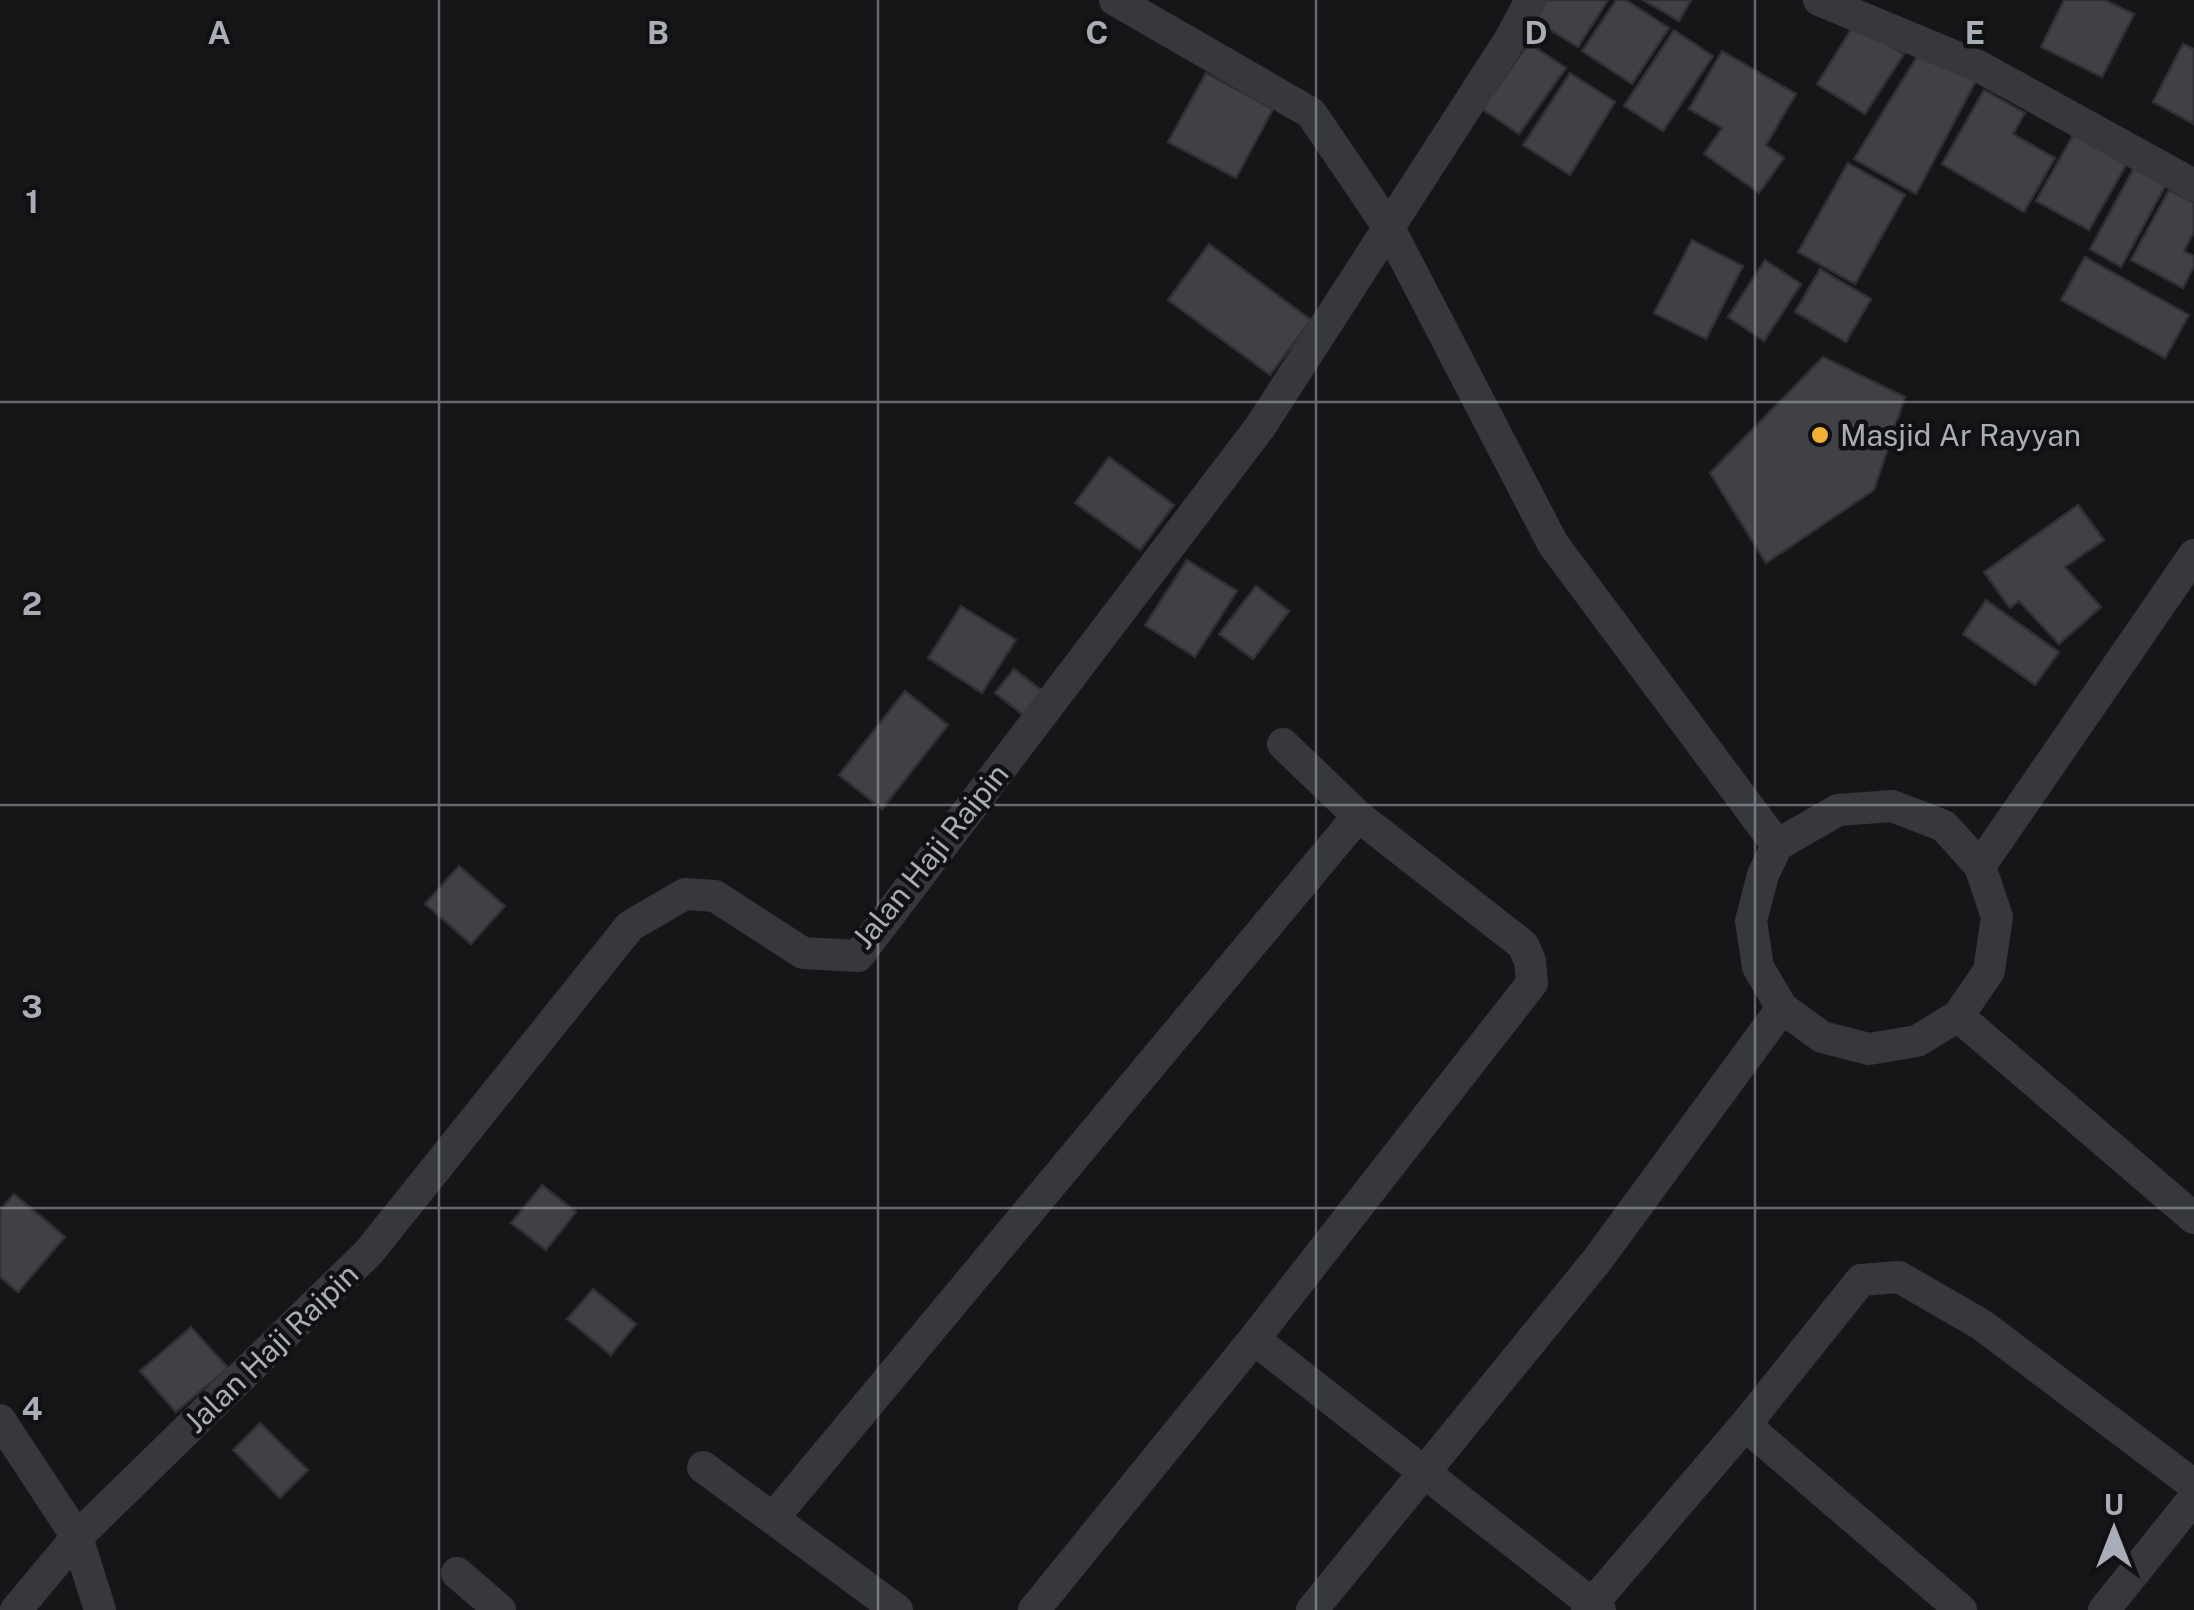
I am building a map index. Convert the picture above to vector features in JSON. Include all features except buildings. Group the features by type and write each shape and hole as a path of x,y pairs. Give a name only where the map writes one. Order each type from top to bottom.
{"street":[{"path":"1115,0 1312,113 1389,228 1552,544 1777,844"},
{"path":"1389,228 1509,41 1531,0"},
{"path":"1831,2 1978,66 2194,185"},
{"name":"Jalan Haji Raipin","path":"77,1537 369,1252 630,926 685,894 716,896 803,953 858,956 1260,426 1389,228"},
{"path":"1980,866 2194,555"},
{"path":"1034,1610 1254,1339 1532,983 1530,961 1522,945 1358,816 1283,744"},
{"path":"1892,806 1944,826 1980,866 1997,918 1988,971 1958,1016 1917,1041 1869,1049 1822,1036 1782,1008 1758,967 1752,921 1763,875 1777,844 1838,810 1892,806"},
{"path":"774,1517 1358,816"},
{"path":"1312,1610 1598,1258 1782,1008"},
{"path":"1958,1016 2194,1218"},
{"path":"1254,1339 1593,1608 1861,1280 1898,1277 1982,1324 2194,1485"},
{"path":"0,1420 77,1537 100,1610"},
{"path":"1745,1425 1960,1610"},
{"path":"702,1467 898,1610"},
{"path":"2104,1610 2194,1498"},
{"path":"16,1610 77,1537"},
{"path":"456,1573 500,1610"}],"place":[{"name":"Masjid Ar Rayyan","path":"1820,435"}]}
